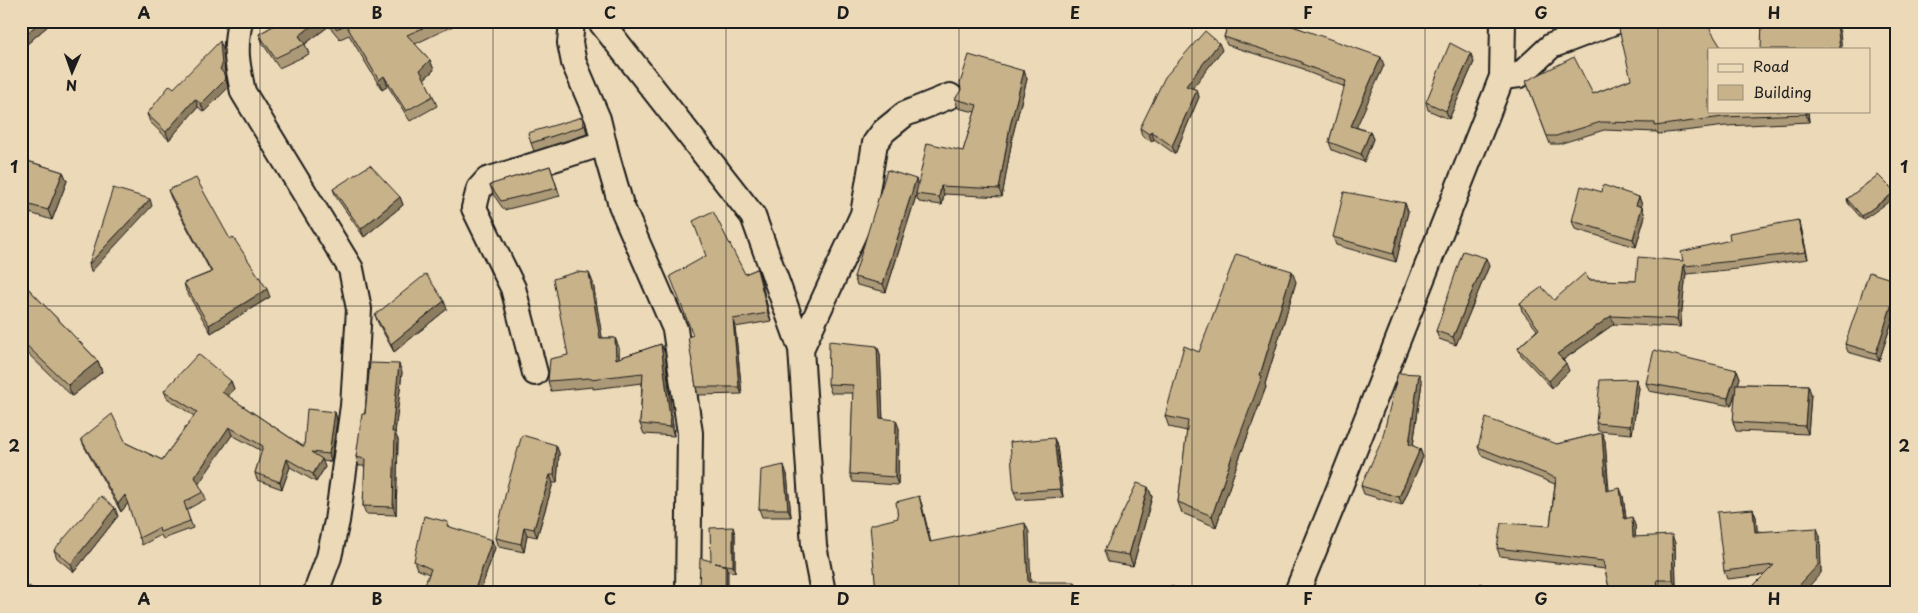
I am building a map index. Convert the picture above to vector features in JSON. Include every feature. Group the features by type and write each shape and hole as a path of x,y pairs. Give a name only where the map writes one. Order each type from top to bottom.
{"street":[{"path":"240,21 236,41 236,61 243,92 351,269 360,309 353,406 337,521 329,557 316,592"},
{"path":"572,21 570,43 574,63 598,119 621,205 675,329 690,433 688,592"},
{"path":"600,21 753,216 801,349 814,546 823,592"},
{"path":"1297,592 1502,77 1503,21"},
{"path":"1502,77 1520,75 1551,46 1617,21"},
{"path":"801,349 863,214 875,143 884,131 905,114 950,96"},
{"path":"536,373 513,288 474,208 479,189 487,180 604,143"}],"building":[{"path":"21,21 41,21 24,36 21,32"},
{"path":"282,21 318,21 299,36 305,44 275,58 259,34"},
{"path":"329,21 438,21 407,35 430,60 420,70 433,96 406,111 384,76 379,80 346,25 336,29"},
{"path":"1229,21 1285,21 1284,23 1381,57 1351,126 1370,132 1361,154 1329,142 1346,81 1302,64 1302,62 1224,37"},
{"path":"1629,21 1705,21 1721,48 1708,48 1708,112 1806,112 1806,114 1723,117 1655,126 1655,123 1601,122 1556,136 1547,136 1526,81 1574,57 1593,94 1631,79 1619,29"},
{"path":"1762,21 1803,21 1803,24 1837,24 1840,48 1761,48"},
{"path":"1205,31 1219,43 1186,86 1197,90 1172,146 1151,131 1149,134 1140,128 1165,77"},
{"path":"220,41 222,66 220,69 224,74 225,80 201,104 195,99 166,132 147,114 170,85 174,88"},
{"path":"1450,43 1471,54 1446,111 1426,102"},
{"path":"969,55 1024,71 1010,126 999,189 941,186 939,197 916,194 927,143 963,151 977,105 955,99 961,90 960,83"},
{"path":"582,117 584,126 531,143 528,133"},
{"path":"21,159 63,172 48,210 26,204 22,260"},
{"path":"370,165 400,197 361,229 333,189"},
{"path":"550,166 557,188 501,201 490,185 492,184"},
{"path":"887,170 916,179 883,284 854,277"},
{"path":"1878,175 1895,192 1862,216 1847,199"},
{"path":"196,178 230,239 233,237 267,289 209,325 184,283 212,272 168,190"},
{"path":"1603,185 1639,197 1636,205 1642,207 1633,239 1572,221 1581,186 1602,192"},
{"path":"113,188 150,199 89,264"},
{"path":"1344,192 1405,203 1393,254 1333,237"},
{"path":"713,211 745,274 757,269 768,313 733,319 739,387 696,387 688,337 693,335 670,276 706,256 693,221"},
{"path":"1798,220 1806,252 1735,261 1684,266 1684,264 1677,319 1611,316 1557,354 1566,363 1549,381 1518,348 1539,329 1520,303 1542,287 1554,300 1585,273 1589,280 1636,281 1638,257 1683,261 1681,252 1730,240 1729,233"},
{"path":"1463,251 1486,258 1453,337 1436,331"},
{"path":"1236,254 1292,271 1260,375 1262,376 1212,516 1178,502 1188,421 1165,416 1184,346 1199,352"},
{"path":"577,272 589,273 600,338 615,338 616,359 661,344 671,427 640,424 643,373 590,379 548,381 550,359 568,355 553,279"},
{"path":"1869,272 1897,281 1897,288 1876,353 1845,344"},
{"path":"426,274 444,301 391,344 375,315"},
{"path":"21,281 98,361 68,385 21,340"},
{"path":"829,341 877,346 880,418 896,420 895,477 850,474 853,385 828,384"},
{"path":"1654,350 1737,370 1728,398 1646,383"},
{"path":"198,354 231,381 222,392 304,447 307,409 335,412 329,454 311,452 322,459 313,474 287,459 280,482 255,473 263,446 229,427 195,477 203,492 184,502 190,521 160,532 159,528 139,538 125,495 118,504 81,439 112,414 126,443 162,460 197,412 164,391"},
{"path":"370,363 399,364 392,432 395,432 393,507 363,506 365,459 356,457 362,414 365,414"},
{"path":"1398,373 1419,374 1409,444 1420,449 1399,497 1361,486 1382,440"},
{"path":"1636,379 1630,426 1596,423 1600,380"},
{"path":"1736,384 1808,385 1805,426 1733,422"},
{"path":"1486,418 1557,444 1602,433 1606,491 1620,488 1624,519 1632,517 1633,537 1672,535 1673,580 1657,580 1659,592 1610,592 1603,561 1497,548 1501,523 1550,526 1556,478 1478,447"},
{"path":"522,435 556,445 554,475 550,475 534,529 524,527 521,544 496,538 507,487"},
{"path":"1054,438 1060,489 1014,492 1010,442"},
{"path":"784,465 788,509 759,509 761,470"},
{"path":"1137,483 1148,487 1129,555 1104,551"},
{"path":"101,496 115,508 71,564 54,550"},
{"path":"919,496 930,542 1025,523 1028,582 1075,582 1075,592 868,592 868,590 876,591 870,525 898,518 896,502"},
{"path":"1753,509 1755,532 1817,528 1818,565 1793,592 1747,592 1774,565 1724,571 1717,512"},
{"path":"424,516 448,522 447,526 492,540 474,592 422,592 431,569 414,561"},
{"path":"733,527 733,566 715,563 726,566 726,592 699,592 700,558 711,561 710,528"},
{"path":"1481,583 1489,592 1471,592"},
{"path":"29,586 38,592 24,592"},
{"path":"1170,586 1190,592 1169,592"},
{"path":"1832,589 1843,592 1831,592"}]}
